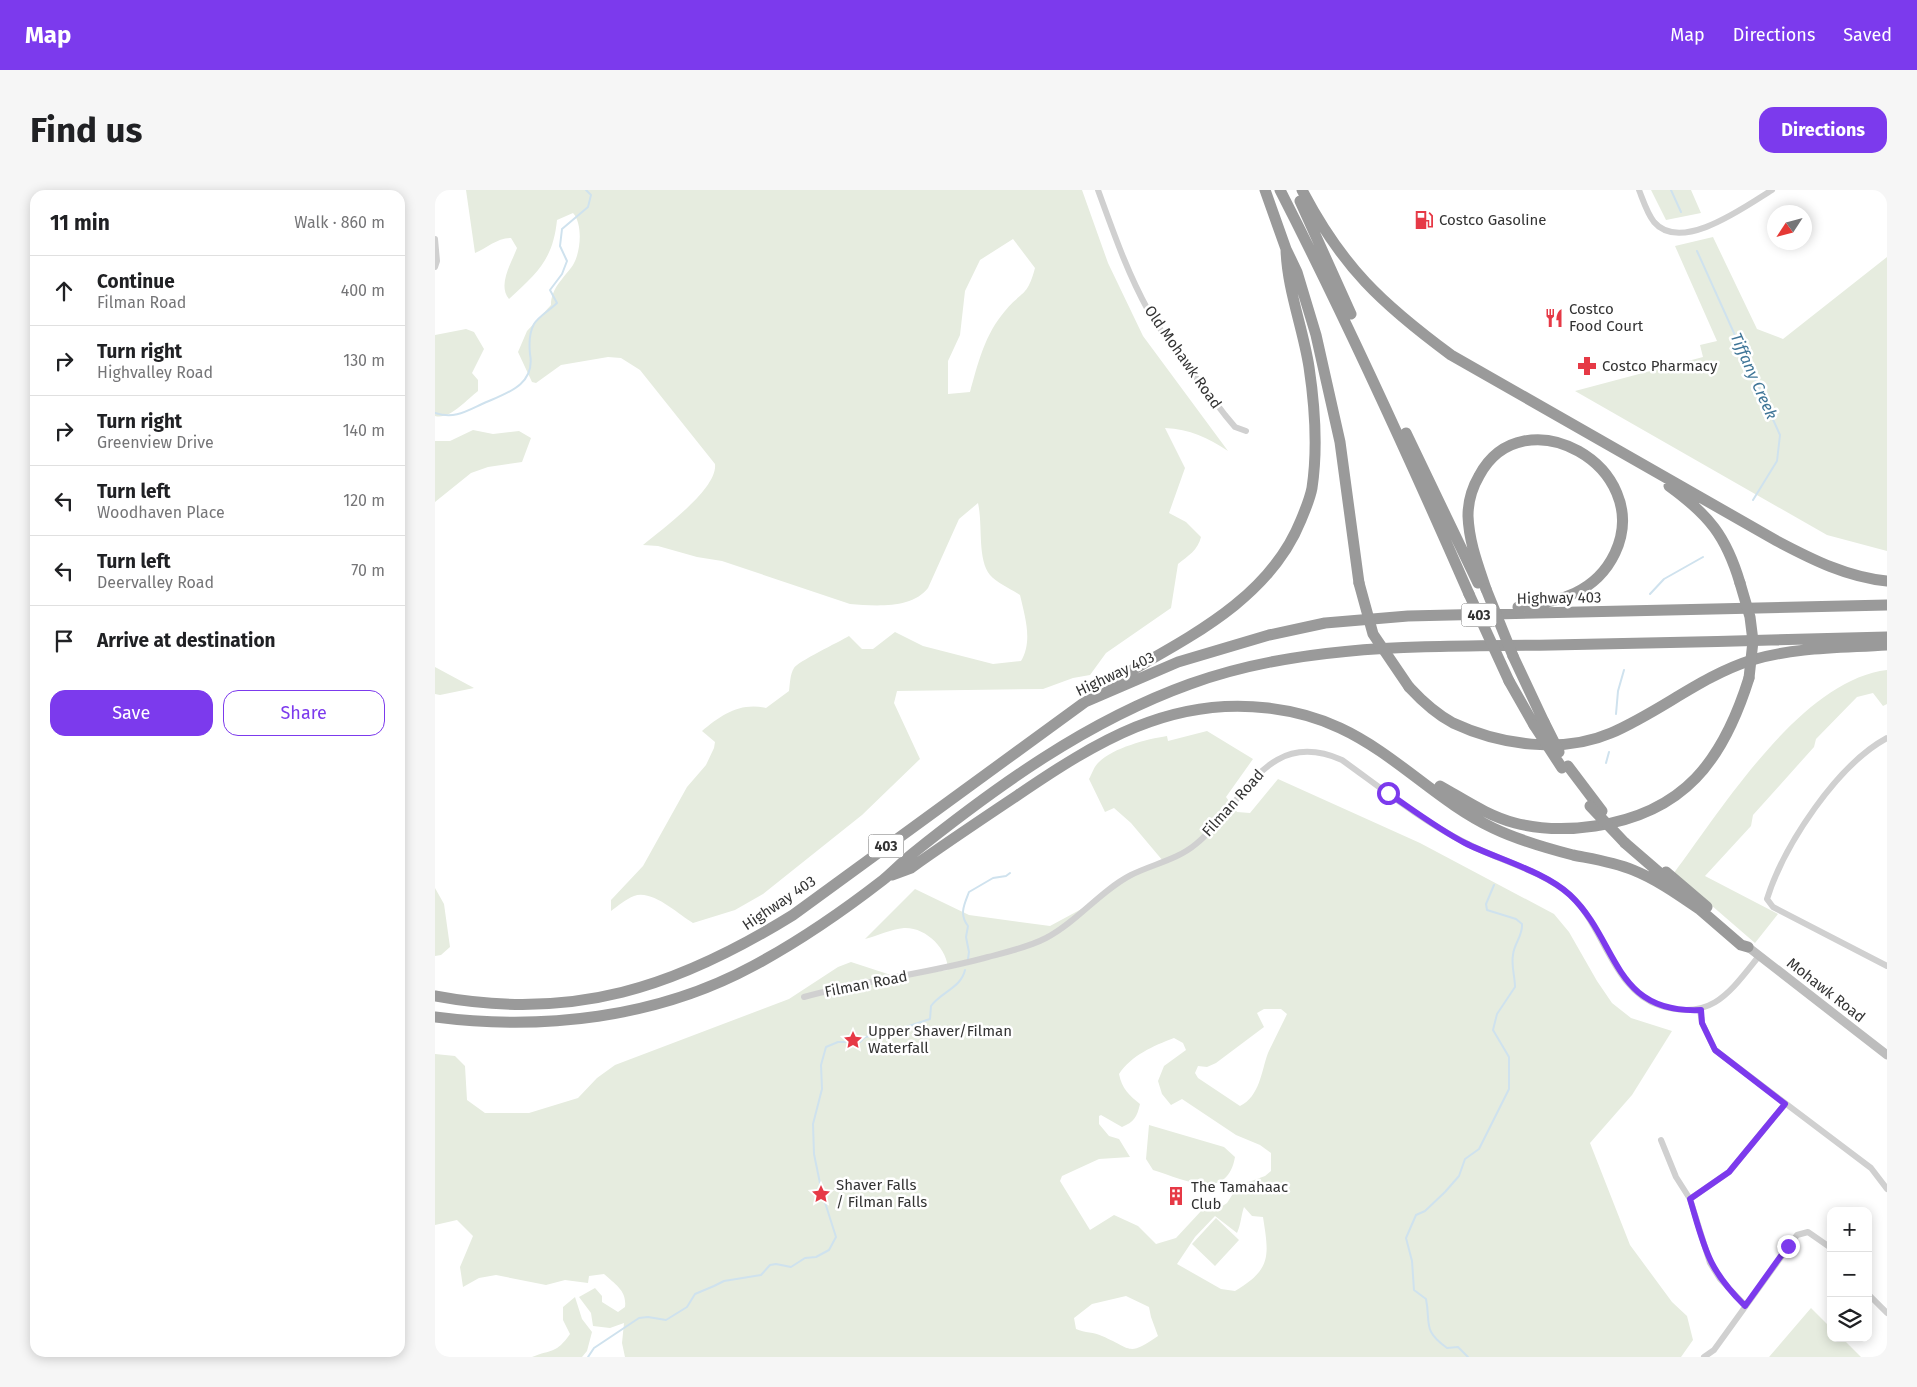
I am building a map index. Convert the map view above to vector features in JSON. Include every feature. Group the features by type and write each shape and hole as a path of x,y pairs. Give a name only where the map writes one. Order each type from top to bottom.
{"highway":[{"path":"1265,190 1285,249 1297,272 1316,335 1339,442 1359,583 1373,634 1409,687 1427,705 1452,722 1493,738 1540,745 1581,741 1609,734 1671,702 1698,685 1751,661 1816,649 1887,645"},
{"path":"1280,190 1359,350 1509,681 1539,724 1590,806 1702,911 1741,945 1748,948"},
{"path":"1295,190 1484,590 1524,679 1539,724"},
{"path":"1302,190 1331,242 1366,286 1410,325 1451,355 1817,562 1861,578 1887,581"},
{"path":"1085,702 1103,686 1208,624 1248,595 1275,566 1297,530 1312,490 1316,428 1309,367 1286,270 1285,249"},
{"path":"1484,590 1471,539 1468,514 1473,487 1483,467 1495,455 1512,445 1527,441 1559,442 1578,449 1593,459 1609,478 1619,499 1622,520 1619,545 1610,564 1592,584 1569,597 1552,603 1502,609 1484,614"},
{"path":"886,878 911,868 1066,763 1121,733 1179,711 1206,706 1240,705 1307,715 1341,728 1466,802 1496,817 1516,823 1566,830 1627,821 1663,805 1693,781 1705,768 1731,728 1749,678 1753,641 1750,617 1731,554 1715,528 1687,500 1637,460"},
{"name":"Highway 403","path":"435,996 457,1000 515,1004 563,1002 624,993 661,982 706,964 750,941 793,914 1085,702 1178,662 1278,633 1325,623 1408,616 1887,604"},
{"name":"403","path":"435,1017 495,1022 557,1022 597,1017 654,1005 709,986 752,966 842,910 886,878 910,855 1044,756 1095,726 1139,704 1193,683 1264,662 1332,652 1413,647 1887,637"},
{"path":"1404,767 1463,812 1493,828 1543,847 1631,869 1655,879 1702,911"},
{"path":"1565,767 1628,842 1746,940 1748,948"}],"main road":[{"name":"Mohawk Road","path":"1748,948 1887,1055"}],"street":[{"name":"Old Mohawk Road","path":"1098,190 1127,269 1148,310 1166,338 1225,415 1235,426 1246,431"},
{"path":"1639,190 1653,221 1662,229 1675,234 1703,228 1722,220 1772,190"},
{"path":"435,239 437,261 435,267"},
{"path":"1887,738 1874,745 1852,764 1796,834 1772,882 1767,899 1773,907 1887,966"},
{"name":"Filman Road","path":"803,997 848,985 946,968 1046,938 1131,875 1179,855 1197,844 1271,762 1300,751 1329,754 1342,760 1462,842 1555,884 1570,895 1581,908 1625,978 1644,998 1667,1007 1701,1010"},
{"path":"1759,956 1727,993 1701,1010 1702,1023 1715,1050 1871,1168 1887,1189"},
{"path":"1690,1199 1729,1172 1785,1104"},
{"path":"1661,1140 1676,1177 1690,1199 1710,1263 1720,1279 1745,1306"},
{"path":"1704,1357 1714,1350 1797,1235 1808,1232 1827,1245"},
{"path":"1871,1297 1887,1313"}],"shaded area":[{"path":"466,190 1082,190 1108,263 1143,336 1228,451 1198,435 1183,430 1165,428 1185,468 1169,513 1186,522 1201,537 1195,549 1178,564 1171,608 1106,653 1090,675 1073,678 1043,689 897,691 894,703 920,759 862,815 763,894 735,910 693,923 657,899 641,895 628,899 611,911 611,900 643,866 687,787 706,765 715,742 702,731 716,720 739,708 766,708 789,691 790,679 797,665 849,636 862,649 873,649 895,632 923,646 993,664 1021,661 1027,645 1024,612 1020,595 996,581 986,568 983,560 978,503 959,519 928,588 913,600 892,605 850,604 722,561 697,557 658,546 643,545 675,519 699,496 714,474 715,464 640,370 621,358 608,357 561,365 536,383 532,382 518,352 527,331 551,305 553,293 576,259 580,231 576,218 573,213 557,220 552,246 542,265 509,299 504,287 505,280 517,248 511,238 497,241 475,253","holes":["1013,239 1035,268 1026,289 1005,311 992,329 983,349 970,392 948,394 948,361 960,335 965,291 980,260"]},
{"path":"1651,190 1691,190 1701,213 1666,220"},
{"path":"1713,237 1757,329 1783,339 1887,257 1887,551 1827,535 1575,391 1703,357 1700,345 1717,341 1675,246"},
{"path":"466,329 474,332 484,349 472,373 478,380 478,391 452,412 446,415 435,416 435,335"},
{"path":"473,430 493,434 519,431 531,438 522,462 488,467 471,473 435,502 435,441 450,441"},
{"path":"435,667 474,688 440,695 435,694"},
{"path":"1887,670 1887,704 1883,706 1873,693 1857,697 1816,739 1814,747 1753,815 1751,826 1705,876 1778,914 1755,943 1674,873 1740,783 1766,751 1794,722 1824,697 1855,679"},
{"path":"1207,731 1253,759 1226,797 1237,812 1250,813 1278,779 1420,843 1554,914 1569,932 1612,1003 1631,1018 1672,1031 1632,1095 1590,1143 1630,1245 1672,1302 1687,1316 1693,1340 1681,1357 625,1357 622,1343 624,1323 610,1328 593,1326 591,1313 579,1297 595,1288 602,1296 602,1302 618,1312 625,1307 622,1292 604,1274 589,1276 588,1283 565,1280 546,1285 496,1275 479,1278 463,1287 460,1267 473,1236 457,1220 435,1225 435,1054 455,1056 465,1066 467,1100 485,1113 529,1113 578,1098 597,1078 615,1065 789,999 838,967 851,962 897,977 948,970 947,962 940,947 928,935 920,931 904,928 865,939 915,889 969,915 1050,926 1100,899 1131,873 1163,861 1131,823 1114,808 1105,812 1089,779 1097,764 1113,752 1159,737 1167,736 1168,741","holes":["1264,1009 1281,1009 1287,1014 1268,1053 1256,1090 1247,1102 1240,1106 1198,1078 1195,1073 1198,1066 1207,1067 1216,1063 1264,1027 1257,1013","1174,1038 1183,1043 1186,1050 1164,1066 1158,1081 1162,1094 1171,1105 1182,1099 1236,1135 1260,1145 1271,1153 1271,1171 1265,1176 1238,1186 1227,1203 1218,1209 1202,1210 1176,1238 1156,1244 1138,1226 1114,1215 1090,1230 1060,1181 1062,1176 1099,1159 1130,1157 1119,1139 1109,1136 1099,1124 1099,1116 1101,1115 1122,1127 1136,1116 1140,1104 1122,1084 1119,1074 1130,1061 1151,1048","1244,1207 1252,1216 1263,1217 1267,1252 1262,1268 1256,1276 1235,1291 1221,1289 1177,1264 1195,1237 1215,1216 1237,1233","1126,1296 1149,1307 1158,1336 1141,1347 1130,1349 1099,1335 1076,1329 1074,1318 1092,1304"]},
{"path":"435,888 444,904 450,947 441,955 435,956"},
{"path":"1149,1125 1224,1147 1235,1157 1230,1171 1223,1180 1213,1184 1202,1184 1153,1170 1146,1159"},
{"path":"1216,1218 1239,1240 1215,1266 1192,1244"},
{"path":"575,1297 582,1319 592,1332 587,1351 582,1357 532,1357 557,1348 570,1334 563,1320 563,1307"},
{"path":"1811,1308 1827,1324 1827,1342 1846,1342 1861,1357 1769,1357"}],"waterway":[{"path":"435,413 454,415 465,412 517,387 528,374 531,365 530,335 532,327 539,318 557,303 550,290 562,274 567,261 560,246 562,229 588,207 591,195 586,190"},
{"name":"Tiffany Creek","path":"1671,190 1681,212"},
{"name":"Tiffany Creek","path":"1697,251 1780,435 1777,461 1753,500"},
{"name":"Tiffany Creek","path":"1650,594 1664,579 1703,557"},
{"name":"Tiffany Creek","path":"1616,714 1618,691 1624,670"},
{"name":"Tiffany Creek","path":"1606,763 1609,752"},
{"path":"968,959 969,952 966,937 968,926 963,913 969,892 993,878 1006,876 1010,873"},
{"name":"Tiffany Creek","path":"1468,1357 1458,1347 1447,1348 1439,1342 1431,1331 1426,1299 1414,1290 1412,1261 1406,1238 1416,1215 1425,1211 1445,1192 1459,1176 1465,1159 1479,1149 1509,1089 1509,1057 1493,1030 1497,1014 1515,987 1513,959 1522,924 1516,919 1487,910 1486,904 1494,885"},
{"path":"588,1357 594,1348 639,1318 648,1317 666,1320 687,1307 695,1294 724,1281 761,1275 770,1265 776,1264 791,1267 805,1258 816,1257 829,1250 836,1237 822,1193 814,1154 813,1124 822,1089 821,1065 826,1047 838,1042 860,1042 865,1037 891,1032 930,1019 931,1006 955,986 965,970"}],"place":[{"name":"Costco Gasoline","path":"1424,220"},
{"name":"Costco Food Court","path":"1554,318"},
{"name":"Costco Pharmacy","path":"1587,366"},
{"name":"Upper Shaver/Filman Waterfall","path":"853,1040"},
{"name":"Shaver Falls / Filman Falls","path":"821,1194"},
{"name":"The Tamahaac Club","path":"1176,1196"}],"route":[{"path":"1388,793 1462,842 1555,884 1570,895 1581,908 1631,986 1644,998 1659,1005 1689,1011 1701,1010 1702,1023 1706,1035 1715,1050 1785,1104 1739,1162 1729,1172 1690,1199 1710,1263 1720,1279 1745,1306 1788,1246"}]}
